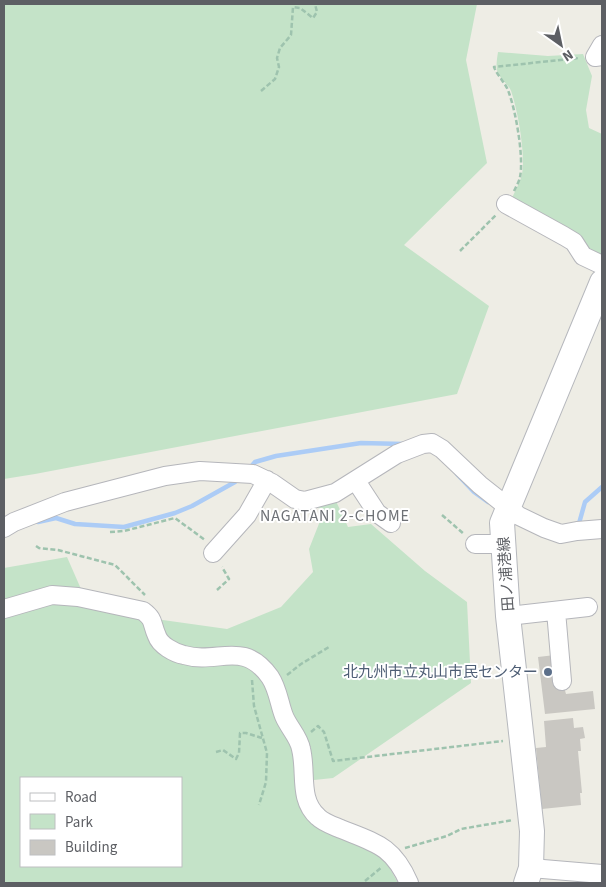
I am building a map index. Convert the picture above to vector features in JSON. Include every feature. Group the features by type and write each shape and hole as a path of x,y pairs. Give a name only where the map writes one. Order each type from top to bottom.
{"main road":[{"name":"田ノ浦港線","path":"529,875 532,831 508,616 502,523 510,509 602,282"}],"street":[{"path":"506,204 574,242 583,256 602,265"},
{"path":"4,528 42,510 66,502 165,476 200,471 253,474 267,480 295,499 305,501 335,493 397,454 423,444 432,443 442,449 480,486 519,516 561,534 577,530 602,529"},
{"path":"214,551 247,515 267,480"},
{"path":"356,481 378,513 390,523"},
{"path":"475,544 494,544"},
{"path":"4,609 52,595 78,597 143,611 151,617 157,638 173,652 186,656 244,656 261,666 274,685 284,717 301,747 304,794 309,806 318,817 326,822 366,839 391,854 404,872 409,883"},
{"path":"508,616 588,607"},
{"path":"556,611 562,681"},
{"path":"529,875 602,874"}],"path":[{"path":"261,91 267,88 275,79 279,67 277,58 280,48 291,35 293,7 300,8 313,18 316,12 315,4"},
{"path":"460,251 506,204 520,178 520,151 516,121 509,92 503,82 497,77 494,67 600,53"},
{"path":"442,516 475,544"},
{"path":"110,532 124,531 175,518 214,551 229,579 217,590"},
{"path":"36,546 116,565 141,590 153,606 155,611 151,617"},
{"path":"274,685 301,664 330,647"},
{"path":"252,660 249,670 254,706 267,753 266,782 259,805"},
{"path":"308,733 318,726 324,732 333,761 503,741"},
{"path":"216,752 223,750 236,759 240,753 240,733 262,738"},
{"path":"391,854 447,836 461,829 514,820"}],"green space":[{"path":"4,4 477,4 466,60 487,163 404,245 489,306 457,394 4,479"},
{"path":"498,52 548,56 583,54 592,76 586,110 589,128 602,134 602,255 600,260 510,203 521,178 523,160 517,112 511,91 497,70"},
{"path":"335,499 348,527 371,524 425,571 467,602 471,683 333,778 295,782 306,819 382,854 398,883 4,883 4,568 67,557 81,589 120,614 227,629 281,607 313,572 309,549 322,516 317,504"}],"building":[{"name":"北九州市立丸山市民センター","path":"555,655 566,694 593,691 595,709 545,714 538,657"},
{"path":"573,718 574,728 583,727 585,738 580,739 581,751 578,751 582,793 580,793 581,805 542,809 536,748 546,747 544,721"}],"waterway":[{"path":"249,469 255,462 276,456 361,443 404,444"},
{"path":"457,474 474,492 488,502"},
{"path":"38,522 56,518 75,524 124,527 175,513 192,506 235,482 239,477"},
{"path":"578,527 585,502 602,487"}],"place":[{"name":"北九州市立丸山市民センター","path":"548,672"}],"district":[{"name":"NAGATANI 2-CHOME","path":"335,515"}]}
